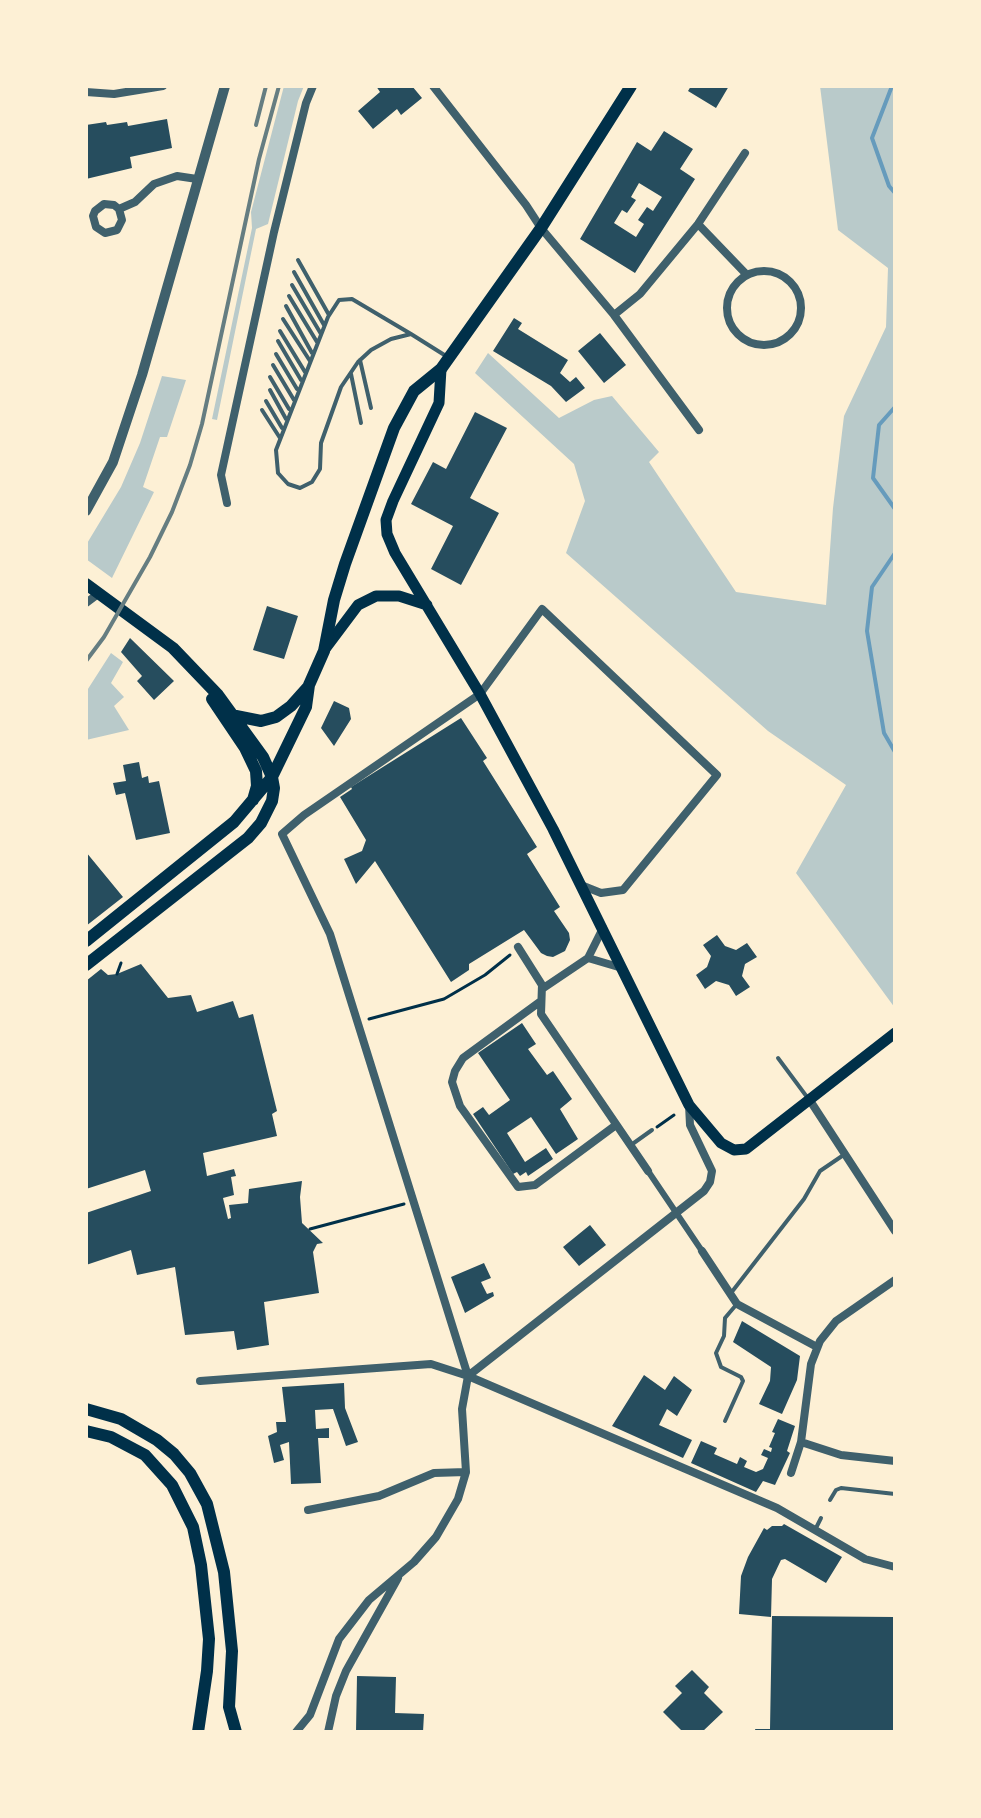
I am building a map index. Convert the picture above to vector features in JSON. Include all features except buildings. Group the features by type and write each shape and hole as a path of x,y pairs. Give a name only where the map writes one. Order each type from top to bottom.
{"main road":[{"path":"324,651 345,564 394,428 414,391 444,363 541,228 631,86"},
{"path":"444,363 439,403 386,520 387,534 395,553 480,694 603,928 689,1105 721,1143 734,1150 746,1149 895,1033"},
{"path":"86,584 173,648 236,716 263,757 272,777 272,801 261,823 248,838 86,965"},
{"path":"86,941 204,847 252,804 272,777 306,707 309,685 324,651 358,605 376,596 399,596 427,605"},
{"path":"193,670 245,748 256,771 257,786 252,804"},
{"path":"236,716 261,721 276,717 291,706 309,685"},
{"path":"86,1409 121,1419 157,1440 190,1473 207,1504 224,1572 232,1651 229,1707 236,1732"},
{"path":"86,1431 111,1437 145,1455 172,1485 193,1527 201,1565 209,1639 198,1732"}],"street":[{"path":"86,92 114,94 163,86"},
{"path":"86,511 113,462 137,389 225,86"},
{"path":"227,503 221,475 274,232 298,131 313,86"},
{"path":"433,86 541,228 614,315 699,430"},
{"path":"614,315 640,294 698,224 745,153"},
{"path":"119,209 135,202 154,184 177,176 197,179"},
{"path":"698,224 747,275"},
{"path":"773,272 794,286 801,310 798,323 791,334 781,341 769,345 756,344 734,331 727,306 737,283 747,275 773,272"},
{"path":"86,603 101,596"},
{"path":"296,1732 310,1715 339,1639 369,1600 400,1574 445,1525 458,1499 466,1472 462,1417 468,1376 330,934 282,834 304,815 480,694 542,609 717,775 623,890 601,893 581,885"},
{"path":"542,989 588,958 603,928"},
{"path":"518,947 542,985 541,1014 737,1304 817,1347"},
{"path":"588,958 622,968"},
{"path":"541,1001 463,1058 452,1082 460,1106 518,1187 535,1185 616,1125"},
{"path":"809,1099 895,1231"},
{"path":"468,1376 704,1191 712,1171 690,1125 689,1105"},
{"path":"791,1473 801,1442 808,1375 817,1347 836,1321 895,1280"},
{"path":"200,1381 431,1364 468,1376 777,1508 865,1559 895,1567"},
{"path":"801,1442 841,1455 895,1461"},
{"path":"308,1510 379,1496 434,1473 466,1472"},
{"path":"328,1732 336,1696 346,1671 400,1574"}],"lane":[{"path":"298,260 329,315"},
{"path":"294,272 324,325"},
{"path":"292,285 321,334"},
{"path":"289,296 317,343"},
{"path":"411,334 391,339 360,360 341,387 321,443 320,469 312,482 300,488 288,484 278,473 276,450 282,428 324,325 339,300 352,299 411,334 444,363"},
{"path":"286,306 313,354"},
{"path":"283,319 310,361"},
{"path":"280,331 305,372"},
{"path":"278,341 301,381"},
{"path":"276,354 298,390"},
{"path":"360,360 371,408"},
{"path":"273,365 294,400"},
{"path":"351,373 361,423"},
{"path":"270,377 289,411"},
{"path":"270,390 286,419"},
{"path":"266,401 282,428"},
{"path":"262,410 280,439"},
{"path":"778,1058 809,1099"},
{"path":"630,1145 652,1130"},
{"path":"730,1293 804,1199 820,1171 845,1154"},
{"path":"725,1421 743,1381 719,1365 716,1353 724,1336 725,1318 737,1304"},
{"path":"830,1500 841,1488 895,1494"},
{"path":"815,1530 821,1518"}],"path":[{"path":"358,1022 444,999 485,975 518,947"},
{"path":"117,974 121,963"},
{"path":"652,1130 674,1115"},
{"path":"310,1229 415,1202"}],"shaded area":[{"path":"284,86 304,86 268,224 256,229 217,420 212,419 252,228 251,212"},
{"path":"820,86 895,86 895,1008 796,873 846,785 768,731 566,553 585,501 574,464 475,373 488,353 559,418 594,400 612,396 659,452 649,462 736,592 826,605 844,416 886,327 888,268 838,230"},
{"path":"162,376 186,380 167,437 160,437 143,487 154,492 112,578 86,559 86,545 121,487 140,443"},
{"path":"111,653 123,662 111,683 124,697 114,706 129,730 86,740 86,692"}],"waterway":[{"path":"892,86 872,138 889,186 895,193"},
{"path":"895,407 879,425 873,478 895,509"},
{"path":"895,553 872,587 867,631 884,733 895,752"},
{"path":"895,937 895,942"}],"railway":[{"path":"256,125 266,86"},
{"path":"86,661 104,637 150,557 190,465 202,424 259,159 279,86"}]}
